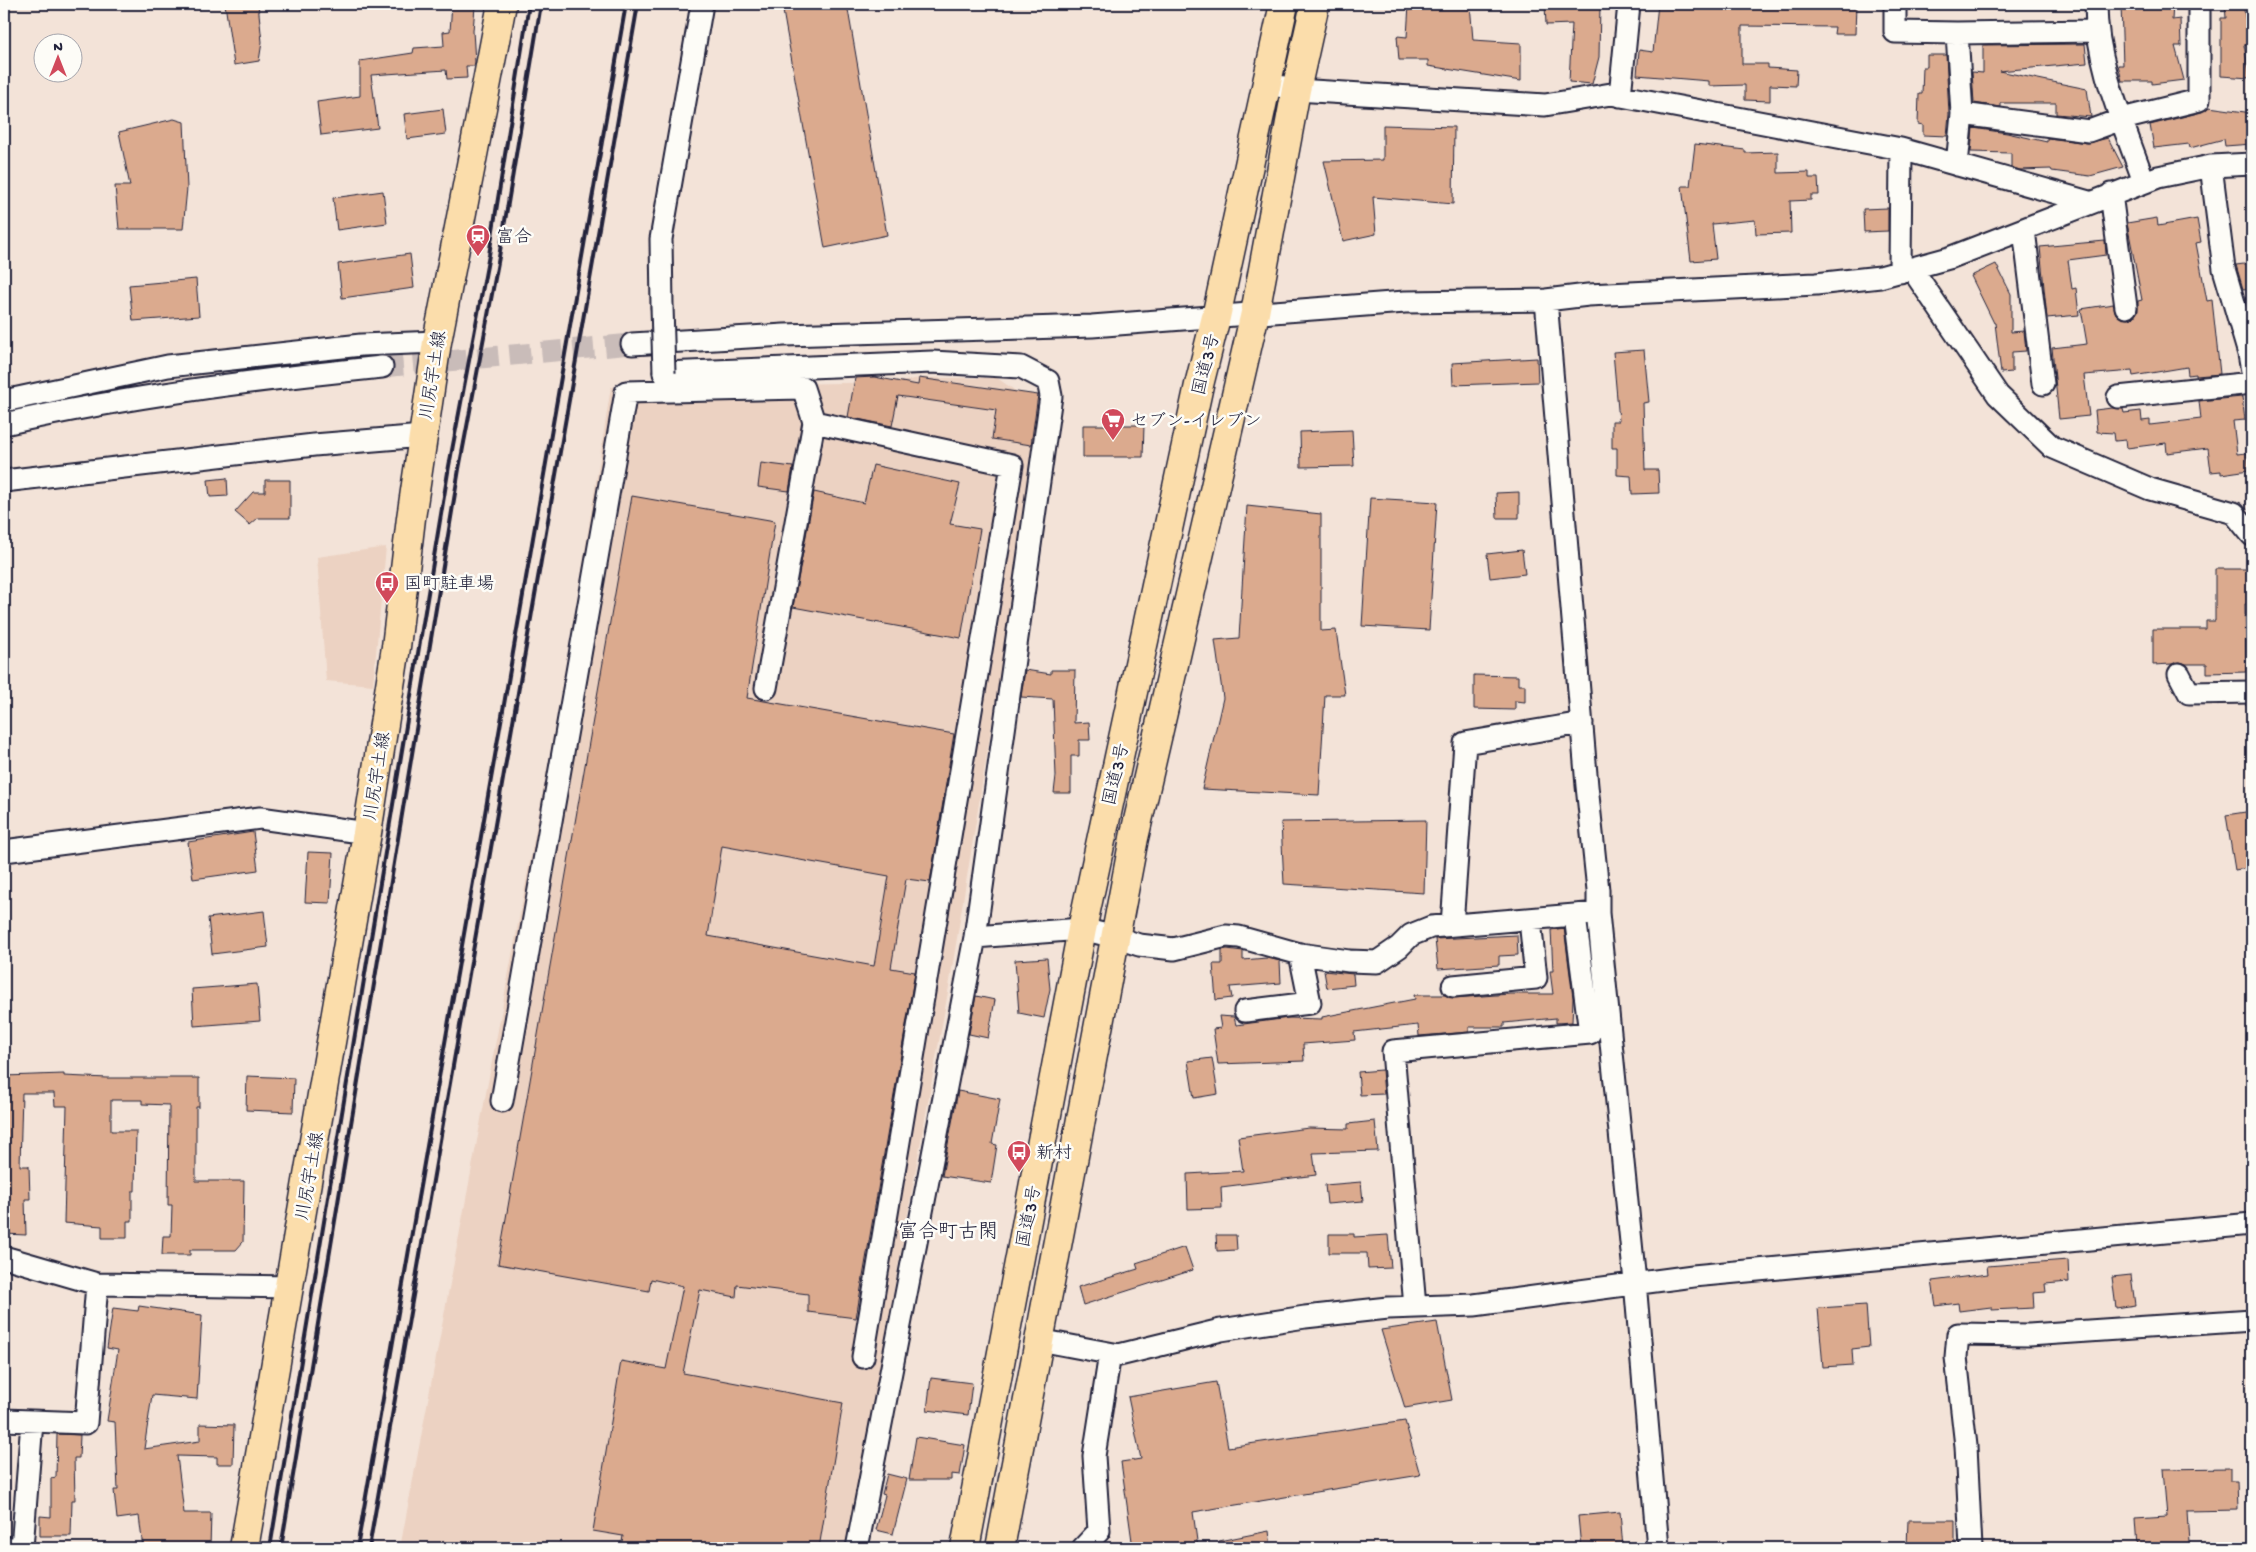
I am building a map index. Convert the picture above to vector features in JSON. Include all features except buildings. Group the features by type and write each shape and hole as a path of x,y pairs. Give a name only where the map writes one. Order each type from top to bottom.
{"main road":[{"name":"川尻宇土線","path":"244,1548 367,833 396,647 400,605 437,342 502,4"},
{"name":"国道3号","path":"965,1548 1082,929 1199,385 1216,317 1284,4"},
{"name":"国道3号","path":"1000,1548 1134,838 1255,313 1296,90 1315,4"}],"street":[{"path":"702,4 661,239 664,373 932,362 1021,367 1048,381 1051,396 975,937 857,1548"},
{"path":"1620,96 1629,4"},
{"path":"1895,4 1895,32 1957,34 2096,30"},
{"path":"2096,4 2096,30 2106,73 2144,182"},
{"path":"1962,114 2089,131 2122,119 2199,100 2199,4"},
{"path":"1957,34 1962,114 1957,165"},
{"path":"1266,84 1296,90 1545,105 1611,94 1902,149 2089,202"},
{"path":"1902,149 1906,271 1998,395 2052,447 2150,489 2234,513 2252,535"},
{"path":"632,344 784,335 1092,326 1405,302 1546,300 1649,291 1856,281 1906,271 1949,258 2144,182 2211,166 2252,164"},
{"path":"2211,166 2224,269 2249,354 2252,371"},
{"path":"2111,194 2126,307"},
{"path":"2024,230 2043,384"},
{"path":"1546,300 1598,890 1598,913 1635,1282 1658,1548"},
{"path":"4,401 168,366 361,345 437,342"},
{"path":"4,424 188,389 382,367"},
{"path":"2118,397 2252,383"},
{"path":"502,1101 626,392 802,388 814,422 766,688"},
{"path":"814,422 1012,465 863,1357"},
{"path":"4,481 304,446 423,436"},
{"path":"980,656 1014,661"},
{"path":"2179,674 2189,693 2252,692"},
{"path":"1452,925 1466,743 1582,723"},
{"path":"4,851 260,818 367,833"},
{"path":"975,937 1082,929 1139,945 1174,949 1226,936 1239,937 1300,954 1349,961 1377,962 1399,947 1411,935 1431,927 1598,913"},
{"path":"1416,1307 1393,1051 1590,1033 1575,916"},
{"path":"1453,986 1536,978 1530,920"},
{"path":"1245,1011 1310,1003 1300,954"},
{"path":"1039,1340 1119,1355 1222,1330 1305,1317 1388,1308 1474,1305 1635,1282 2252,1224"},
{"path":"4,1257 97,1284 290,1287"},
{"path":"4,1420 86,1423 97,1284"},
{"path":"1971,1548 1966,1446 1956,1357 1958,1334 2029,1335 2252,1320"},
{"path":"1083,1548 1099,1531 1094,1456 1110,1354"},
{"path":"4,1548 22,1548 32,1422"}],"shaded area":[{"path":"919,378 997,378 1043,410 950,981 847,1548 400,1548 567,665 611,387 900,382"},
{"path":"386,547 373,685 326,681 317,557"}],"tunnel":[{"path":"382,367 632,344"}],"railway":[{"path":"270,1548 449,466 489,255 529,4"},
{"path":"281,1548 459,469 499,257 541,4"},
{"path":"357,1548 626,4"},
{"path":"369,1548 638,4"}],"place":[{"name":"富合","path":"478,257"},
{"name":"セブン-イレブン","path":"1113,441"},
{"name":"国町駐車場","path":"387,604"},
{"name":"新村","path":"1019,1173"}],"district":[{"name":"富合町古閑","path":"948,1230"}]}
